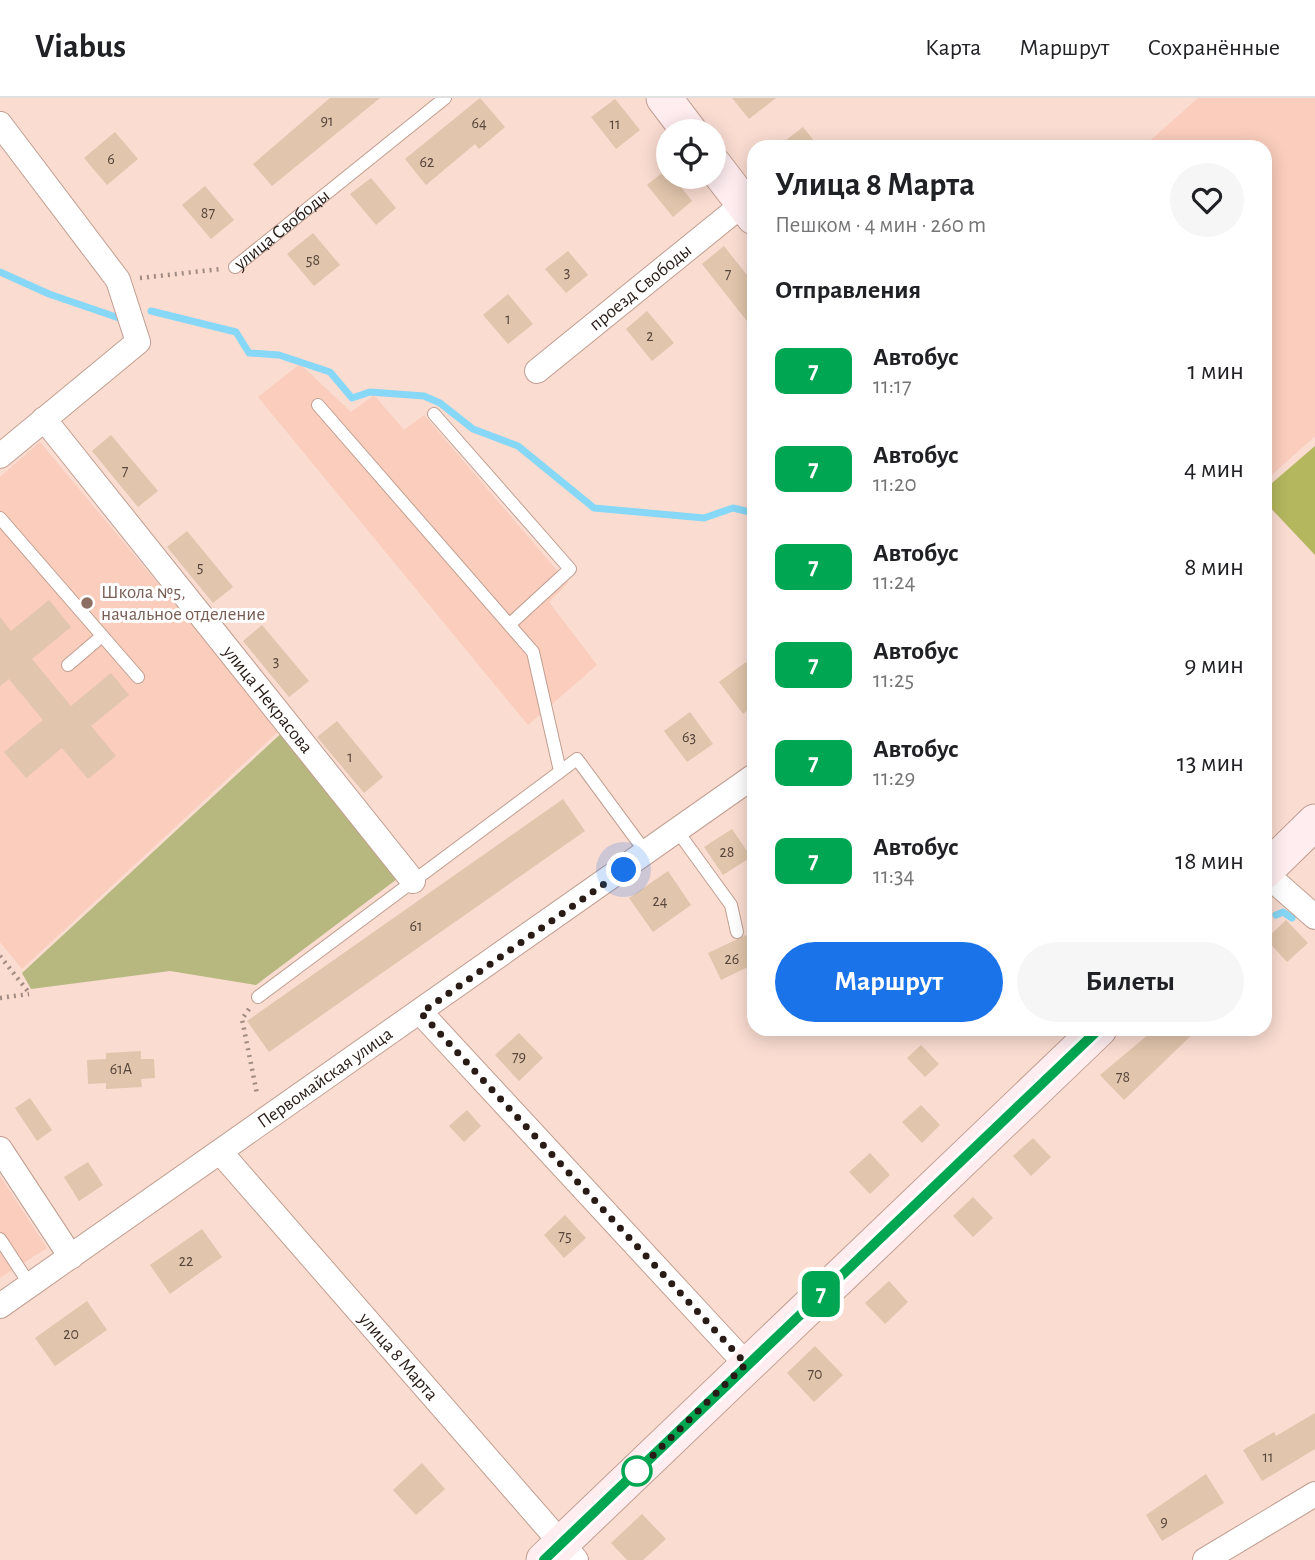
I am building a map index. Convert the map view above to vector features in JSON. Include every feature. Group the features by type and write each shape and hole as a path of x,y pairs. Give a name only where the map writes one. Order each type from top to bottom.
{"street":[{"path":"664,98 680,119"},
{"path":"0,124 118,280 138,342 0,456"},
{"path":"726,181 747,208"},
{"name":"проезд Свободы","path":"537,371 747,213"},
{"name":"улица Некрасова","path":"44,419 413,881"},
{"name":"Первомайская улица","path":"0,1306 421,1013 747,781"},
{"path":"1272,865 1315,822"},
{"path":"1272,878 1315,917"},
{"path":"421,1013 746,1364"},
{"path":"561,1554 746,1364 1092,1036"},
{"path":"0,1149 71,1256"},
{"name":"улица 8 Марта","path":"221,1153 561,1554"},
{"path":"1206,1560 1315,1494"}],"lane":[{"name":"улица Свободы","path":"235,267 445,98"},
{"path":"318,405 533,652 560,771"},
{"path":"434,414 570,569 510,624"},
{"path":"0,517 138,677"},
{"path":"68,665 102,636"},
{"path":"258,997 576,759 647,854"},
{"path":"678,832 731,905 737,932"},
{"path":"0,1239 30,1285"}],"path":[{"name":"улица Свободы","path":"118,280 235,267"},
{"path":"0,956 30,994 0,998"},
{"path":"257,1094 242,1019 258,997"}],"shaded area":[{"path":"1198,98 1315,98 1315,436 1272,475 1272,140 1151,140"},
{"path":"300,364 351,412 374,395 404,430 424,415 568,583 549,602 597,665 528,725 258,397"},
{"name":"Школа №5, начальное отделение","path":"40,442 280,730 22,969 0,942 0,477"},
{"path":"0,1176 47,1248 0,1278"}],"green space":[{"path":"1315,446 1315,555 1272,509 1272,483"},
{"path":"286,729 397,879 256,985 170,971 31,989 22,973"}],"building":[{"path":"330,98 380,98 272,186 253,164"},
{"path":"480,98 505,127 479,149 475,144 426,185 405,159"},
{"path":"732,98 776,98 749,119"},
{"path":"615,99 640,130 616,149 591,117"},
{"path":"803,127 813,140 786,140"},
{"path":"115,132 138,159 107,185 84,158"},
{"path":"371,178 396,208 376,225 350,194"},
{"path":"656,178 656,189 682,189 692,201 673,217 647,185"},
{"path":"205,186 234,220 211,239 182,205"},
{"path":"313,233 340,265 314,286 287,254"},
{"path":"724,246 747,275 747,321 702,264"},
{"path":"568,251 588,275 566,293 545,269"},
{"path":"508,294 533,324 508,344 483,315"},
{"path":"647,311 674,343 652,361 626,329"},
{"path":"111,435 158,491 138,507 92,451"},
{"path":"187,531 233,587 213,603 167,547"},
{"path":"49,600 71,627 32,659 71,706 111,673 129,695 91,726 116,756 88,779 62,748 26,778 4,752 43,720 9,679 0,686 0,617 11,631"},
{"path":"262,625 309,681 289,697 243,641"},
{"path":"746,662 747,711 743,714 719,682"},
{"path":"690,712 713,744 687,762 664,731"},
{"path":"337,721 383,777 364,793 317,737"},
{"path":"563,799 585,831 269,1052 247,1021"},
{"path":"732,829 747,851 747,860 723,875 704,847"},
{"path":"668,871 691,905 653,932 629,898"},
{"path":"1286,920 1308,943 1287,962 1272,946 1272,933"},
{"path":"746,935 747,937 747,967 721,980 708,953"},
{"path":"519,1033 543,1058 519,1081 495,1055"},
{"path":"1147,1036 1191,1036 1124,1100 1100,1075"},
{"path":"921,1045 939,1064 925,1077 907,1058"},
{"path":"141,1051 141,1059 154,1059 155,1078 141,1079 142,1087 106,1089 106,1083 88,1084 87,1060 106,1059 106,1053"},
{"path":"30,1098 52,1130 37,1141 15,1108"},
{"path":"921,1105 940,1125 922,1143 902,1122"},
{"path":"467,1110 481,1126 464,1142 449,1126"},
{"path":"1033,1138 1051,1157 1031,1176 1013,1156"},
{"path":"870,1153 890,1175 870,1194 849,1172"},
{"path":"88,1162 103,1185 79,1201 64,1177"},
{"path":"973,1197 993,1218 973,1237 953,1216"},
{"path":"565,1215 586,1238 564,1258 544,1235"},
{"path":"202,1229 222,1257 170,1294 150,1265"},
{"path":"889,1281 908,1302 885,1324 865,1303"},
{"path":"87,1301 107,1330 55,1366 35,1338"},
{"path":"815,1346 843,1375 814,1402 787,1373"},
{"path":"1315,1413 1315,1449 1262,1481 1243,1450 1274,1432 1276,1436"},
{"path":"422,1463 445,1489 416,1515 393,1490"},
{"path":"1206,1474 1224,1503 1162,1541 1146,1515"},
{"path":"642,1514 666,1539 643,1560 627,1560 611,1543"}],"waterway":[{"path":"0,272 49,294 119,318"},
{"path":"151,311 236,332 249,353 279,355 330,372 352,398 370,392 424,396 440,403 473,429 518,446 594,508 704,518 733,508 747,511"},
{"path":"1276,915 1283,912 1292,918"}],"bus line":[{"name":"7","path":"544,1560 1092,1036"}],"place":[{"name":"Школа №5, начальное отделение","path":"87,603"}],"route":[{"path":"624,870 421,1013 746,1364 637,1471"}]}
